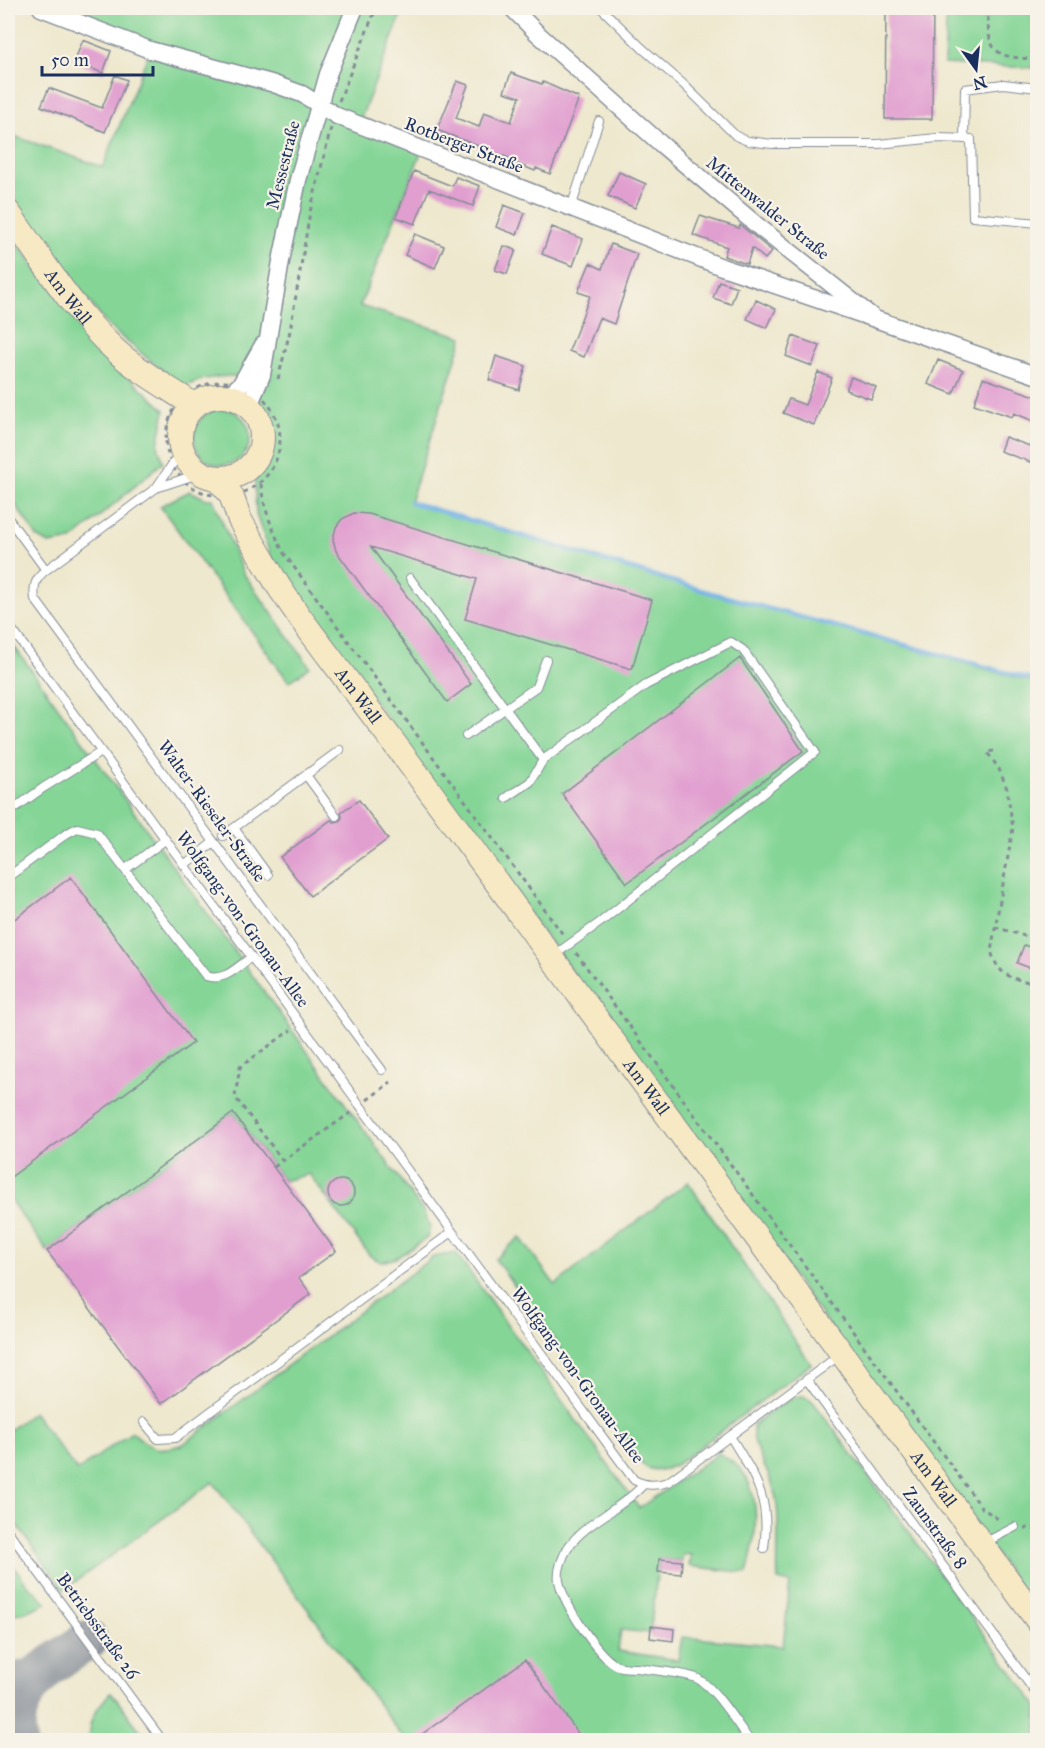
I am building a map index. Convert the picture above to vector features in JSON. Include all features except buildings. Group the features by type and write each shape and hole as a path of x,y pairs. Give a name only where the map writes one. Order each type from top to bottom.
{"street":[{"name":"Rotberger Straße","path":"41,8 150,50 292,90 334,115 722,267 874,319"},
{"name":"Messestraße","path":"243,395 262,375 283,249 298,180 328,74 355,8"},
{"name":"Mittenwalder Straße","path":"512,8 661,144 759,227 874,319 1038,376"},
{"name":"Am Wall","path":"8,212 86,319 116,351 141,369 184,408"},
{"path":"177,457 184,408 204,399 243,395 261,425 263,437 260,453 256,460 226,482"},
{"name":"Am Wall","path":"177,457 192,467 226,482 240,520 279,587 301,619 561,950 842,1353 1038,1621"}],"lane":[{"path":"601,8 642,48 684,84 736,136 748,141 772,144 878,144 937,138 971,139 973,217 1038,223"},
{"path":"964,138 965,89 1003,84 1038,88"},
{"path":"571,208 599,121"},
{"name":"Walter-Rieseler-Straße","path":"177,457 156,488 37,577 33,588 35,599 382,1070"},
{"name":"Walter-Rieseler-Straße","path":"156,488 226,482"},
{"path":"8,518 46,570"},
{"path":"410,578 543,760"},
{"name":"Wolfgang-von-Gronau-Allee","path":"8,624 250,958 634,1480 644,1485 656,1486 668,1482 842,1353"},
{"path":"506,798 530,782 543,760 646,685 731,642 743,650 815,752 602,921 561,950"},
{"path":"466,736 536,687 546,660"},
{"path":"223,836 340,750"},
{"path":"8,813 101,752"},
{"path":"306,775 336,816"},
{"path":"8,877 77,828 97,833 206,976 215,979 226,975 250,958"},
{"path":"234,828 268,875"},
{"path":"126,869 165,840"},
{"path":"184,865 214,842"},
{"path":"144,1422 158,1439 175,1438 452,1232"},
{"name":"Zaunstraße 8","path":"807,1380 1038,1695"},
{"path":"730,1436 762,1494 766,1515 764,1548"},
{"path":"644,1485 569,1546 560,1565 559,1580 567,1602 586,1634 603,1654 618,1666 696,1678 722,1703 749,1740"},
{"path":"981,1544 1015,1527"},
{"name":"Betriebsstraße 26","path":"8,1531 162,1740"}],"path":[{"path":"277,381 282,370 290,331 310,212 334,115 376,8"},
{"path":"988,8 989,37 993,48 1002,56 1038,58"},
{"path":"226,482 219,496 201,492 226,482 275,460 279,436 278,426 268,403 243,395 219,382 199,388 168,427 167,444 177,457 226,482 262,495 270,524 283,552 561,950 982,1508 996,1519 1015,1527 1038,1529"},
{"path":"994,751 987,752 999,769 1007,789 1013,828 991,951 995,964 1006,976 1038,984"},
{"path":"995,927 1038,939"},
{"path":"283,1161 235,1097 240,1067 300,1024"},
{"path":"274,1167 391,1082"}],"green space":[{"path":"41,8 404,8 361,118 425,143 360,306 463,337 410,502 708,592 1037,683 1037,1611 272,560 256,514 255,481 268,462 266,426 256,402 235,376 208,378 183,387 108,326 8,196 8,134 103,167 150,50"},
{"path":"947,8 1037,8 1037,68 944,64"},
{"path":"8,231 97,348 165,410 158,445 163,462 72,540 49,544 37,537 8,494"},
{"path":"216,409 228,409 238,413 246,421 250,437 246,453 238,461 228,465 216,465 206,461 198,453 194,443 194,431 198,421 206,413"},
{"path":"190,491 206,499 213,499 243,573 310,667 289,682 160,506"},
{"path":"8,638 425,1214 430,1227 427,1238 396,1258 381,1262 370,1256 309,1174 284,1181 233,1113 47,1251 8,1197"},
{"path":"688,1182 811,1364 677,1464 661,1471 647,1468 629,1451 583,1379 495,1259 520,1237 555,1285"},
{"path":"456,1253 639,1508 719,1453 739,1467 748,1481 755,1506 756,1520 747,1573 689,1566 691,1555 683,1554 682,1561 659,1559 650,1633 621,1630 618,1651 678,1660 682,1637 783,1646 790,1583 778,1580 776,1497 754,1442 753,1425 785,1402 803,1396 815,1404 1037,1706 1037,1740 405,1740 213,1482 64,1590 8,1513 8,1431 33,1412 77,1471 132,1432 155,1448 182,1445 433,1257"},
{"path":"8,1558 26,1583 47,1603 23,1613 8,1614"},
{"path":"111,1692 147,1740 90,1740 92,1720"}],"waterway":[{"path":"410,502 708,592 1038,681"}],"taxiway":[{"path":"8,1685 34,1677 88,1640"},
{"path":"17,1740 16,1720 21,1703 25,1694 44,1672"}]}
